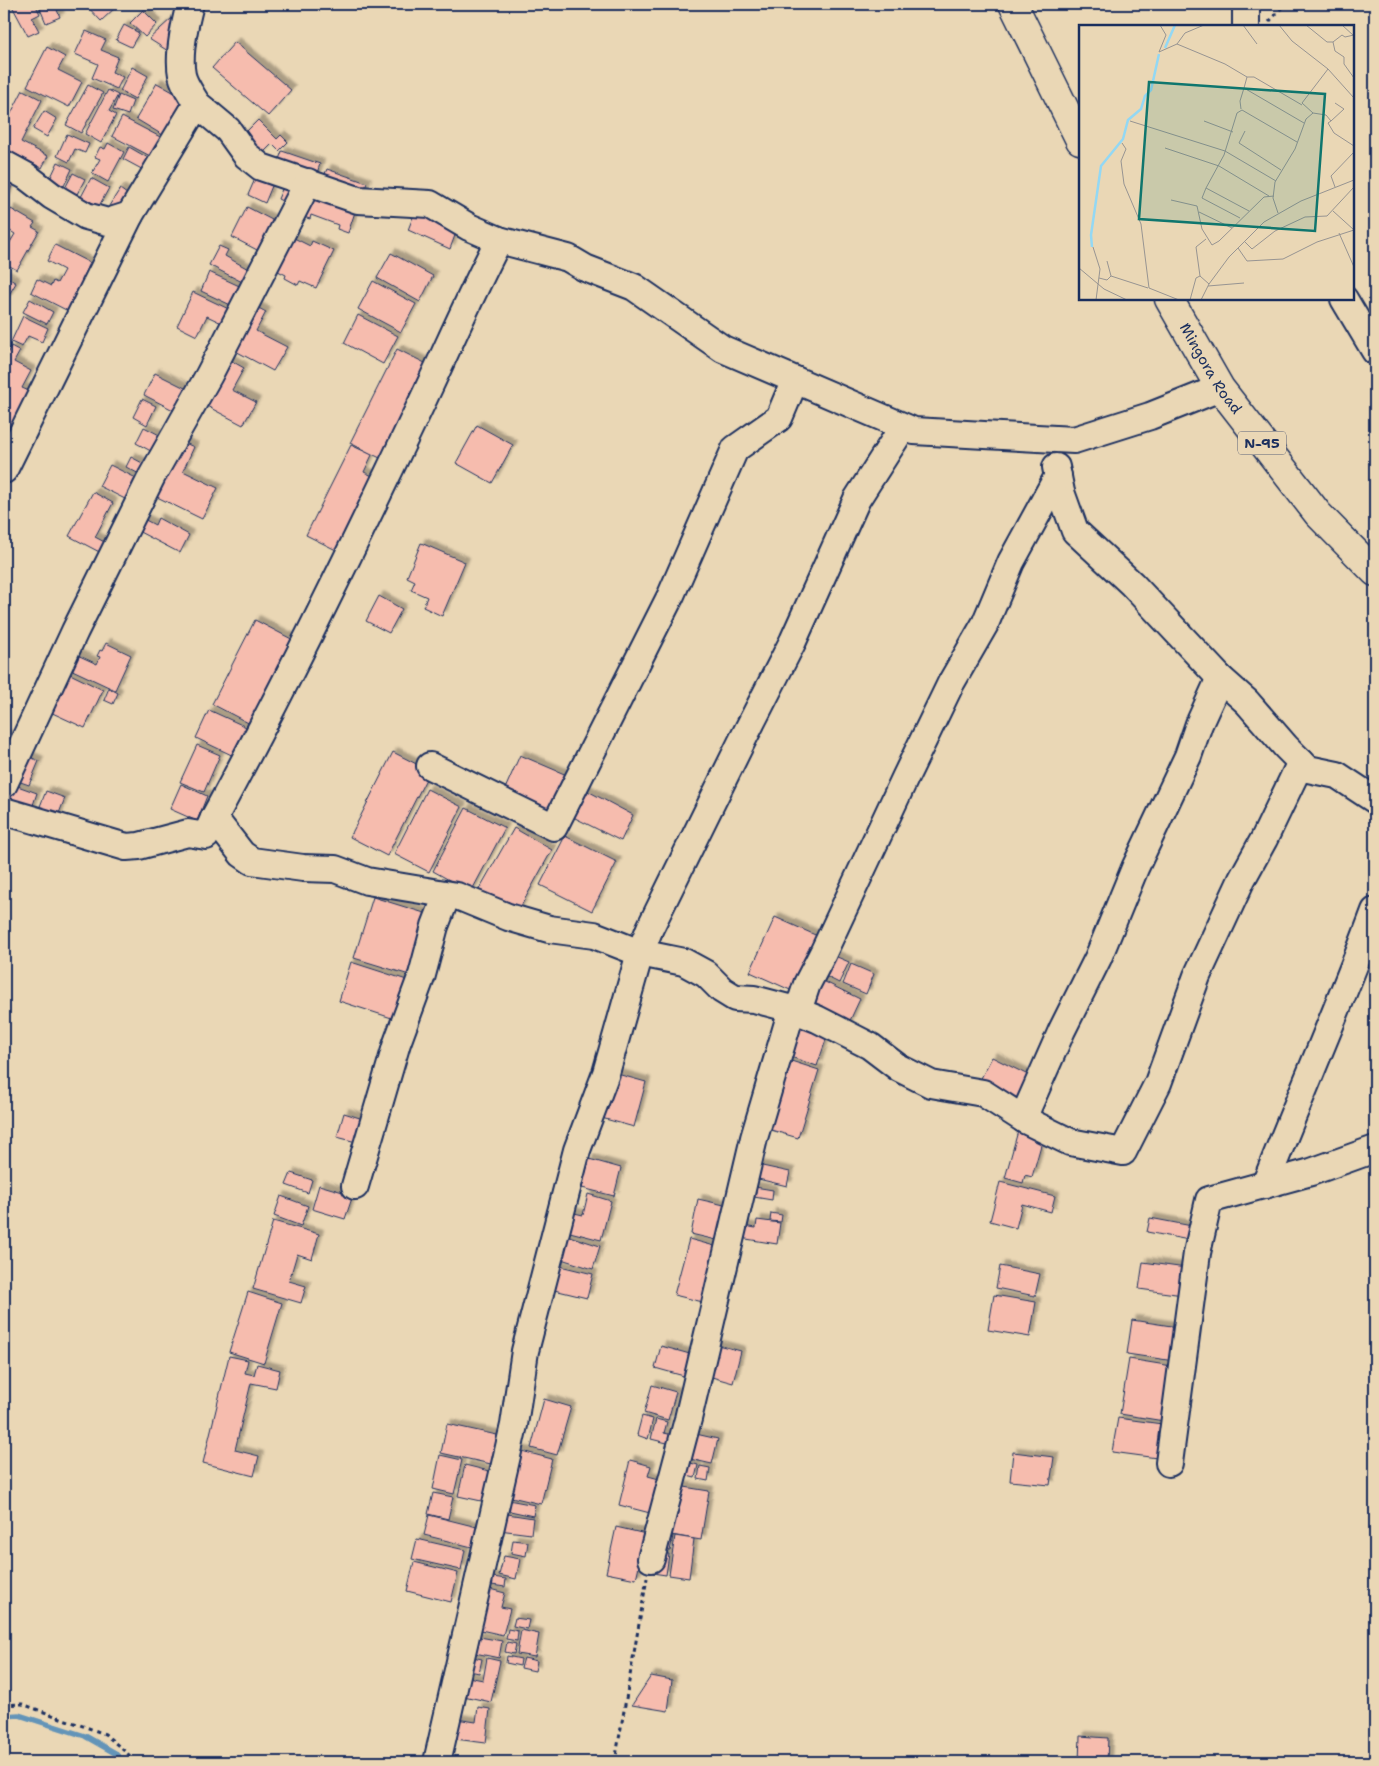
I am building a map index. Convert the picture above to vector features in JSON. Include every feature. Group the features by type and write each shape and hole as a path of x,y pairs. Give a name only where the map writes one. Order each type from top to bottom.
{"highway":[{"path":"1013,4 1079,138"},
{"name":"Mingora Road","path":"1170,300 1220,388 1318,514 1375,572"}],"street":[{"path":"190,4 185,27 182,77 197,104 228,130 246,155 261,167 358,200 430,204 468,227 499,240 568,258 585,268 634,287 723,350 914,431 1074,440 1150,416 1220,388"},
{"path":"1246,4 1246,25"},
{"path":"4,470 130,215 197,104"},
{"path":"4,164 26,176 52,196 86,216 108,222 130,215"},
{"path":"4,784 71,640 152,476 209,375 308,182"},
{"path":"4,811 126,847 139,846 188,833 206,836 334,588 433,380 475,284 499,240"},
{"path":"1345,300 1375,351"},
{"path":"430,766 554,827 671,595 735,448 779,418 795,380"},
{"path":"438,1762 514,1425 525,1351 577,1150 606,1073 640,953 650,928 693,840 793,641 857,499 904,427"},
{"path":"1051,439 1062,492 1075,531 1132,584 1220,678 1247,702 1308,769 1336,775 1375,800"},
{"path":"651,1559 688,1418 754,1138 792,1009 801,1002 807,984 934,717 985,624 1011,562 1058,476"},
{"path":"1025,1120 1028,1107 1062,1030 1098,958 1135,868 1188,756 1199,724 1220,678"},
{"path":"214,818 242,854 252,861 303,868 335,869 367,881 457,896 508,917 549,929 594,935 640,953 684,962 706,974 722,990 735,998 754,999 792,1009 818,1019 870,1046 899,1068 931,1084 983,1093 1025,1120 1070,1142 1123,1152 1158,1083 1197,976 1242,879 1264,839 1301,762"},
{"path":"355,1186 397,1043 422,975 435,926 447,894"},
{"path":"1265,1184 1333,1021 1375,911"},
{"path":"1169,1463 1197,1253 1209,1200 1311,1172 1375,1149"}],"path":[{"path":"1266,25 1284,4"},
{"path":"615,1762 651,1559"},
{"path":"4,1705 22,1704 105,1734 137,1762"}],"building":[{"path":"16,4 35,4 40,14 32,18 39,31 28,36 12,6"},
{"path":"38,4 62,4 64,7 57,10 60,17 46,23"},
{"path":"85,4 119,4 101,21"},
{"path":"143,10 157,24 145,37 130,23"},
{"path":"172,18 181,30 176,56 149,39"},
{"path":"124,25 139,33 131,47 116,40"},
{"path":"86,31 106,40 101,50 118,57 112,72 123,77 117,89 92,78 98,64 75,54"},
{"path":"235,42 291,90 268,116 212,68"},
{"path":"47,47 65,57 58,70 82,82 69,107 27,86"},
{"path":"132,67 148,76 135,99 120,91"},
{"path":"157,83 187,100 166,137 136,119"},
{"path":"88,85 103,93 81,133 66,125"},
{"path":"23,90 42,100 21,142 48,156 42,168 4,148 4,127"},
{"path":"108,90 118,95 109,111 116,115 101,143 85,134"},
{"path":"119,95 133,101 128,115 113,110"},
{"path":"44,111 57,119 47,137 33,129"},
{"path":"122,117 164,139 154,158 112,136"},
{"path":"258,120 277,139 281,135 288,142 279,151 272,144 258,158 239,139"},
{"path":"67,134 89,144 85,153 75,149 69,162 57,156"},
{"path":"108,143 124,152 108,182 92,173 100,159 95,157 100,147 105,149"},
{"path":"129,147 155,162 149,173 123,159"},
{"path":"282,151 320,164 314,182 276,168"},
{"path":"58,162 72,169 64,186 50,179"},
{"path":"327,169 367,183 361,197 321,183"},
{"path":"73,173 85,179 76,196 64,190"},
{"path":"4,174 15,180 5,200 4,199"},
{"path":"91,178 109,188 99,206 81,197"},
{"path":"255,179 272,186 265,203 248,195"},
{"path":"283,187 298,194 292,206 278,199"},
{"path":"120,189 131,197 118,217 107,209"},
{"path":"307,194 355,212 348,233 337,229 338,225 311,215 310,219 300,216"},
{"path":"247,207 274,221 259,251 232,237"},
{"path":"11,209 35,223 32,227 39,231 17,270 4,263 4,241 9,244 15,234 4,227"},
{"path":"416,209 458,227 450,249 408,230"},
{"path":"288,235 310,246 312,241 334,251 316,288 300,281 298,285 285,278 286,275 276,270"},
{"path":"55,245 94,265 70,312 31,292 37,279 51,286 53,281 57,283 64,270 47,261"},
{"path":"219,246 228,250 225,256 250,270 250,286 209,265"},
{"path":"391,253 433,276 420,302 377,278"},
{"path":"209,272 248,290 239,309 201,291"},
{"path":"4,275 16,283 4,303"},
{"path":"373,281 416,304 401,332 358,309"},
{"path":"193,292 237,313 230,327 207,316 197,336 177,326"},
{"path":"30,299 53,312 47,324 23,312"},
{"path":"251,304 266,312 256,331 287,347 273,371 228,347"},
{"path":"358,315 398,336 383,364 344,343"},
{"path":"23,316 48,328 42,342 28,336 22,347 11,342"},
{"path":"11,346 20,351 14,362 31,371 22,388 29,391 4,437 4,360"},
{"path":"397,349 435,368 388,462 350,443"},
{"path":"223,356 244,368 232,390 256,402 243,425 199,402"},
{"path":"155,373 189,390 177,412 144,395"},
{"path":"142,399 156,406 147,425 133,417"},
{"path":"477,425 513,445 492,483 456,463"},
{"path":"144,427 169,440 160,456 136,443"},
{"path":"178,440 194,447 183,471 218,488 202,519 151,494"},
{"path":"351,445 372,455 364,472 381,480 344,554 306,535"},
{"path":"131,457 148,466 143,476 126,467"},
{"path":"110,465 140,480 133,503 99,486"},
{"path":"93,492 113,503 95,537 112,546 107,556 69,536"},
{"path":"136,515 155,525 158,518 189,535 180,553 130,527"},
{"path":"421,543 465,562 442,616 423,607 427,597 411,590 415,581 407,577"},
{"path":"379,596 402,609 389,633 366,621"},
{"path":"255,620 301,644 258,728 212,704"},
{"path":"106,643 131,655 115,690 66,667 73,653 97,664 100,657 97,656"},
{"path":"66,672 103,690 85,728 48,711"},
{"path":"109,688 118,693 113,704 104,700"},
{"path":"209,710 255,731 242,760 196,738"},
{"path":"4,734 14,738 7,753 4,751"},
{"path":"197,745 220,755 204,792 180,782"},
{"path":"393,752 430,771 387,856 350,837"},
{"path":"23,754 39,761 29,785 12,779"},
{"path":"520,755 569,776 550,820 501,798"},
{"path":"12,784 37,793 30,814 5,805"},
{"path":"181,784 207,796 197,821 170,809"},
{"path":"582,788 633,815 621,841 569,815"},
{"path":"427,789 462,807 429,872 394,854"},
{"path":"46,791 65,798 56,821 37,814"},
{"path":"466,808 505,828 471,892 433,871"},
{"path":"514,828 552,850 516,915 477,893"},
{"path":"565,836 617,862 592,911 540,885"},
{"path":"373,897 434,916 416,977 354,958"},
{"path":"775,917 822,938 797,993 750,972"},
{"path":"830,954 849,962 839,983 821,974"},
{"path":"351,962 413,982 401,1021 339,1001"},
{"path":"851,964 874,974 866,994 843,984"},
{"path":"821,980 860,999 847,1027 807,1008"},
{"path":"795,1015 829,1031 817,1066 782,1054"},
{"path":"992,1057 1034,1078 1019,1109 976,1088"},
{"path":"782,1058 819,1070 798,1138 761,1127"},
{"path":"610,1072 646,1082 634,1127 598,1117"},
{"path":"344,1113 366,1120 360,1143 337,1137"},
{"path":"1018,1131 1043,1138 1032,1177 1025,1175 1023,1183 1005,1178"},
{"path":"589,1159 621,1168 614,1196 582,1188"},
{"path":"753,1164 790,1172 787,1186 750,1177"},
{"path":"291,1173 312,1180 308,1193 286,1185"},
{"path":"1000,1182 1055,1196 1051,1212 1022,1204 1016,1228 990,1221"},
{"path":"319,1185 353,1195 345,1219 312,1209"},
{"path":"749,1186 773,1190 772,1200 748,1196"},
{"path":"588,1194 611,1201 601,1240 566,1231 570,1212 583,1215"},
{"path":"281,1196 308,1206 301,1226 274,1216"},
{"path":"698,1199 733,1207 725,1242 691,1234"},
{"path":"771,1213 782,1215 781,1222 770,1221"},
{"path":"1150,1218 1192,1226 1189,1240 1147,1232"},
{"path":"757,1220 780,1223 777,1244 740,1238 742,1226 756,1228"},
{"path":"273,1221 319,1234 312,1259 297,1254 289,1281 306,1286 301,1303 253,1289"},
{"path":"566,1235 600,1246 593,1269 558,1258"},
{"path":"689,1239 722,1248 707,1303 674,1295"},
{"path":"1143,1262 1186,1268 1183,1295 1139,1289"},
{"path":"556,1265 593,1274 587,1298 550,1289"},
{"path":"1000,1266 1040,1274 1035,1296 996,1288"},
{"path":"248,1292 282,1303 264,1363 229,1352"},
{"path":"994,1295 1036,1302 1030,1337 988,1330"},
{"path":"1132,1320 1178,1327 1174,1361 1127,1354"},
{"path":"710,1343 741,1351 733,1383 701,1374"},
{"path":"661,1346 697,1356 691,1378 655,1368"},
{"path":"229,1356 248,1360 245,1373 254,1375 257,1364 280,1370 276,1388 251,1383 235,1450 259,1456 254,1476 203,1463"},
{"path":"1129,1359 1172,1366 1164,1421 1120,1414"},
{"path":"652,1385 676,1392 668,1420 644,1413"},
{"path":"544,1399 571,1407 557,1455 531,1448"},
{"path":"642,1416 653,1419 648,1439 637,1435"},
{"path":"1118,1418 1162,1424 1157,1458 1112,1452"},
{"path":"656,1419 667,1422 664,1433 673,1435 671,1444 651,1439"},
{"path":"447,1424 506,1437 500,1466 441,1453"},
{"path":"687,1432 718,1439 712,1464 681,1457"},
{"path":"518,1450 552,1459 541,1504 507,1496"},
{"path":"1013,1452 1054,1457 1050,1485 1010,1481"},
{"path":"440,1455 462,1460 454,1494 433,1489"},
{"path":"630,1460 651,1466 648,1476 663,1480 654,1514 619,1505"},
{"path":"680,1460 698,1465 695,1478 676,1473"},
{"path":"465,1465 493,1472 486,1502 458,1496"},
{"path":"700,1466 710,1468 708,1481 698,1479"},
{"path":"672,1485 709,1491 701,1540 671,1535"},
{"path":"433,1493 453,1497 448,1519 428,1514"},
{"path":"503,1499 535,1505 533,1516 501,1509"},
{"path":"501,1513 533,1518 531,1534 499,1530"},
{"path":"429,1515 477,1527 472,1547 424,1535"},
{"path":"616,1527 646,1534 636,1579 606,1573"},
{"path":"660,1534 673,1536 670,1551 658,1549"},
{"path":"675,1536 694,1539 689,1578 669,1575"},
{"path":"417,1539 465,1550 461,1570 412,1559"},
{"path":"513,1540 528,1542 526,1556 511,1553"},
{"path":"655,1552 669,1554 666,1575 652,1573"},
{"path":"504,1556 520,1559 516,1579 499,1575"},
{"path":"414,1562 458,1573 451,1602 407,1591"},
{"path":"486,1576 506,1579 505,1587 485,1584"},
{"path":"482,1587 505,1593 501,1607 510,1609 503,1635 472,1628"},
{"path":"515,1618 529,1620 527,1629 513,1626"},
{"path":"508,1629 518,1631 517,1641 506,1639"},
{"path":"521,1630 539,1634 535,1657 517,1654"},
{"path":"474,1636 502,1641 499,1658 470,1652"},
{"path":"507,1642 516,1644 514,1654 505,1652"},
{"path":"468,1656 482,1659 479,1673 465,1670"},
{"path":"507,1656 521,1659 520,1666 506,1663"},
{"path":"487,1658 500,1661 491,1702 459,1695 463,1676 483,1680"},
{"path":"524,1658 537,1661 535,1671 521,1668"},
{"path":"651,1676 672,1680 668,1711 632,1705"},
{"path":"478,1707 490,1709 486,1743 447,1738 450,1718 476,1722"},
{"path":"1080,1736 1108,1738 1107,1762 1079,1762"}],"waterway":[{"path":"4,1716 19,1715 85,1736 115,1753 123,1762"}]}
